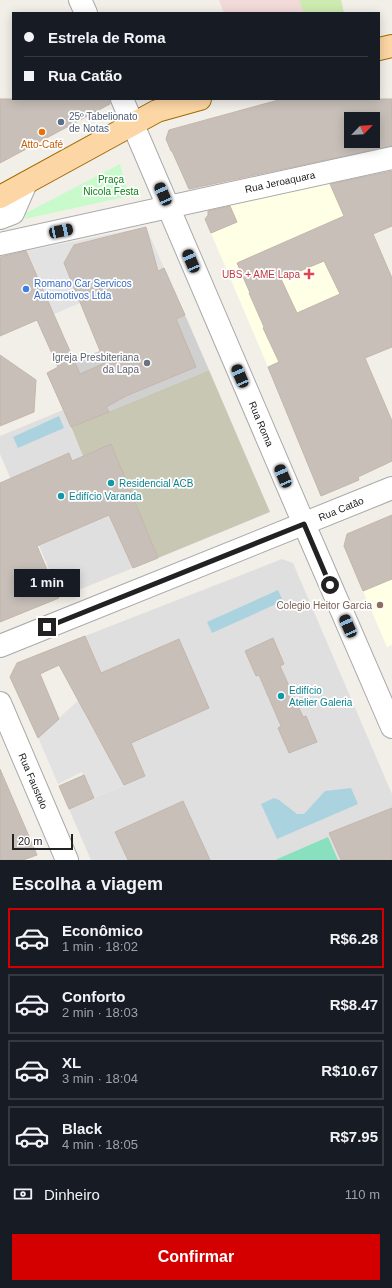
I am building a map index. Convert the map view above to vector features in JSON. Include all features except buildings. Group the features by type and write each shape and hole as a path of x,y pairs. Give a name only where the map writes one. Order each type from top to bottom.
{"main road":[{"path":"380,49 392,46"},
{"path":"0,197 157,111 196,100"}],"street":[{"path":"80,0 86,12"},
{"name":"Rua Roma","path":"122,100 304,524 384,690 392,727"},
{"name":"Rua Jeroaquara","path":"168,207 392,158"},
{"path":"0,218 13,213 26,183"},
{"path":"0,244 168,207"},
{"name":"Rua Catão","path":"0,646 392,488"},
{"name":"Rua Faustolo","path":"0,703 67,860"}],"shaded area":[{"path":"219,0 341,0 344,12 224,12"},
{"name":"UBS + AME Lapa","path":"349,179 392,278 392,331 310,349 268,367 205,219 210,208"},
{"path":"146,227 164,268 54,314 26,251"},
{"path":"185,315 209,370 71,427 47,373"},
{"path":"209,370 270,512 158,558 111,445 83,456 71,427"},
{"path":"63,410 133,568 61,597 0,454 0,436"},
{"path":"282,559 293,563 392,794 392,808 330,833 341,860 91,860 69,809 145,776 85,636"},
{"name":"Colegio Heitor Garcia","path":"392,579 392,645 387,647 363,591"},
{"path":"79,700 85,715 124,785 94,798 82,772 58,784 38,737"}],"green space":[{"path":"299,0 341,0 344,12 304,12"},
{"name":"Praça Nicola Festa","path":"120,164 129,196 25,219 26,213"},
{"path":"328,837 338,860 275,860"}],"water":[{"path":"59,416 64,428 18,448 13,437"},
{"path":"278,590 283,601 212,633 207,622"},
{"path":"351,788 358,804 277,839 261,804 274,798 279,800 297,814 304,814 325,791"}],"place":[{"name":"25º Tabelionato de Notas","path":"61,122"},
{"name":"Atto-Café","path":"42,132"},
{"name":"UBS + AME Lapa","path":"309,274"},
{"name":"Romano Car Servicos Automotivos Ltda","path":"26,289"},
{"name":"Igreja Presbiteriana da Lapa","path":"147,363"},
{"name":"Residencial ACB","path":"111,483"},
{"name":"Edifício Varanda","path":"61,496"},
{"name":"Colegio Heitor Garcia","path":"380,605"},
{"name":"Edifício Atelier Galeria","path":"281,696"}],"route":[{"path":"47,627 304,524 330,585"}]}
